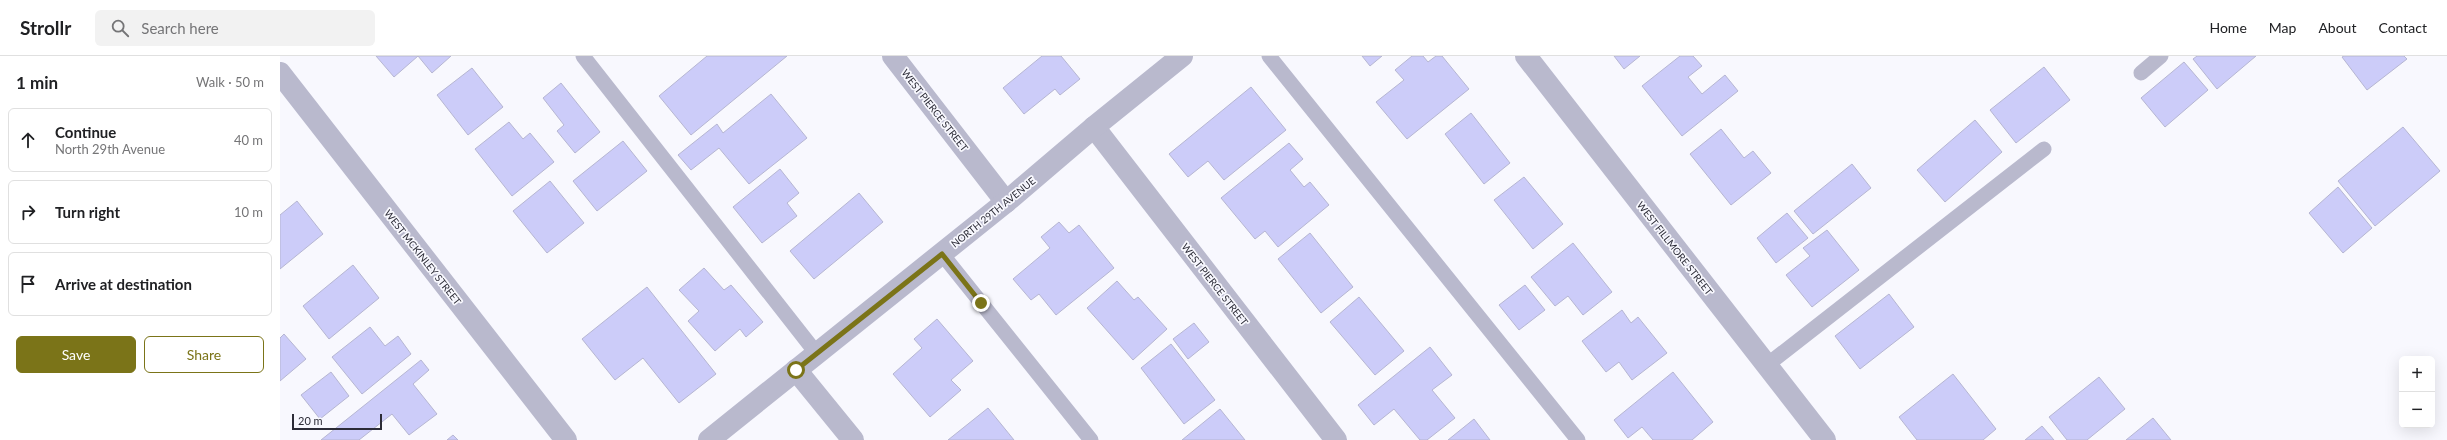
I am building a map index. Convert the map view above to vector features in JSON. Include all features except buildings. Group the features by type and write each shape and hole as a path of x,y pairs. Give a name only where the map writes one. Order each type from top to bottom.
{"street":[{"name":"WEST PIERCE STREET","path":"893,56 1006,202"},
{"name":"NORTH 29TH AVENUE","path":"709,440 942,254 1094,127 1182,56"},
{"name":"WEST FILLMORE STREET","path":"1526,56 1825,440"},
{"name":"WEST MCKINLEY STREET","path":"280,73 566,440"},
{"name":"WEST PIERCE STREET","path":"1094,127 1336,440"},
{"path":"796,370 853,440"}],"lane":[{"path":"583,56 817,354"},
{"path":"1269,56 1578,440"},
{"path":"2141,73 2161,56"},
{"path":"1766,365 2044,149"},
{"path":"942,254 1091,440"}],"route":[{"path":"796,370 942,254 981,303"}]}
